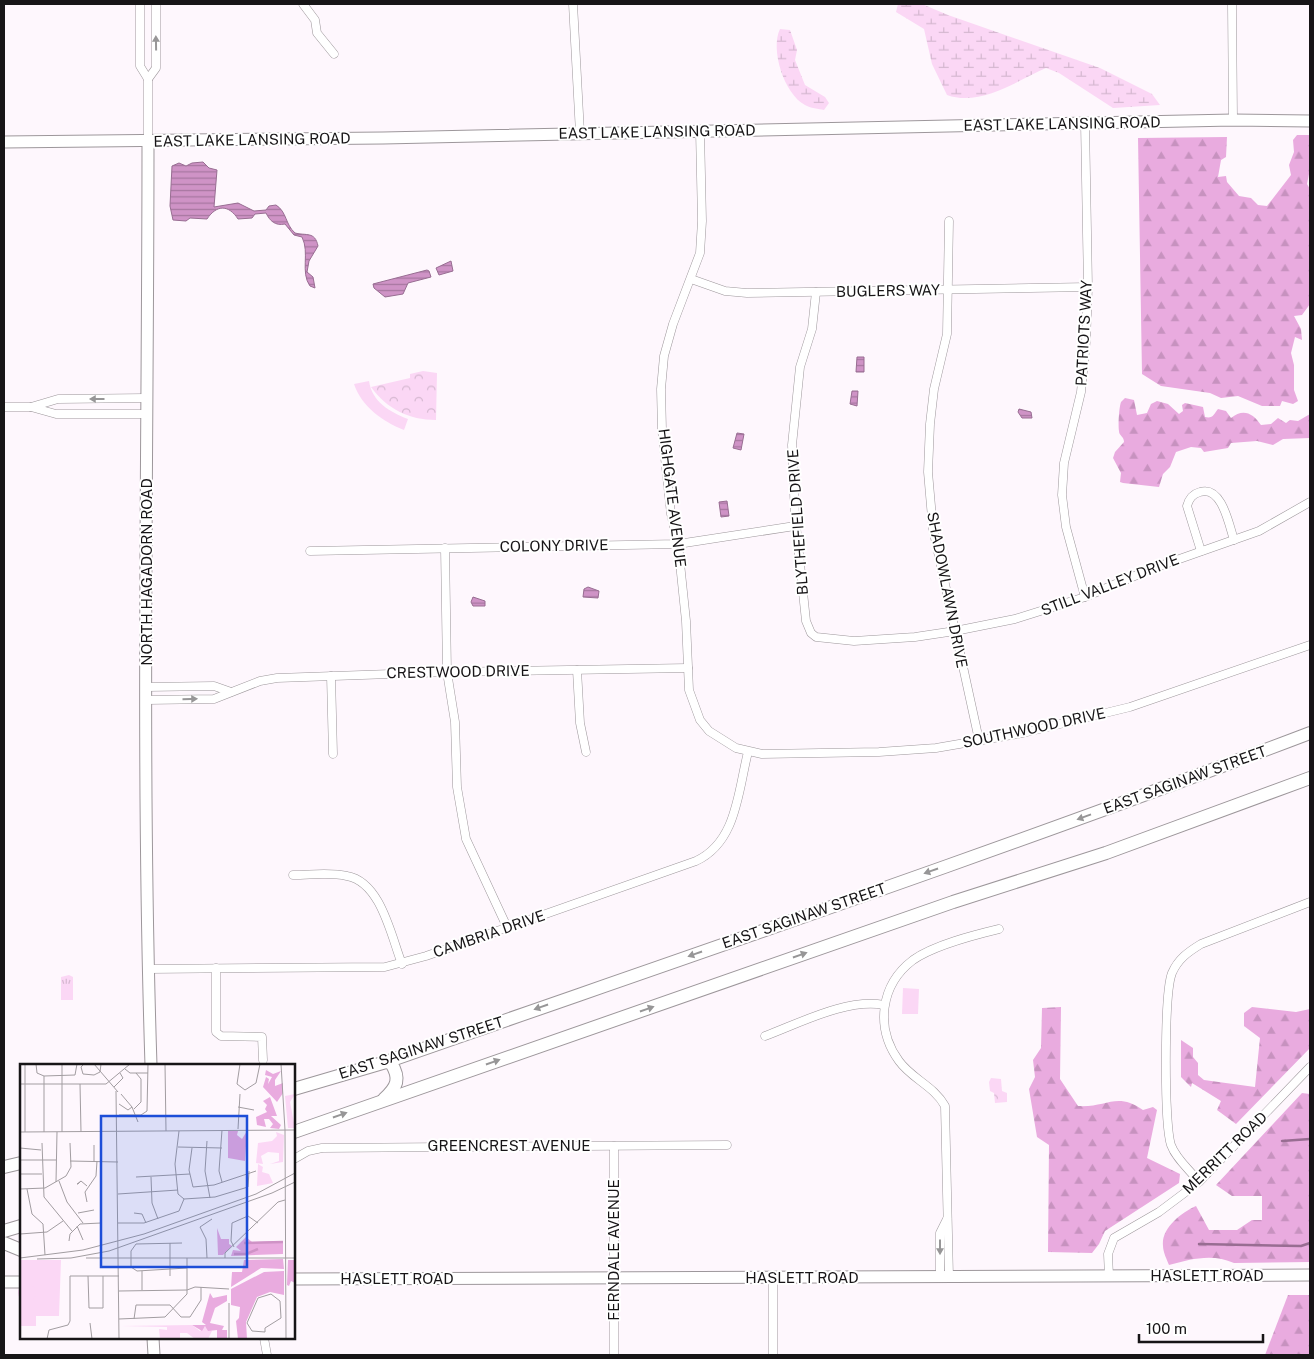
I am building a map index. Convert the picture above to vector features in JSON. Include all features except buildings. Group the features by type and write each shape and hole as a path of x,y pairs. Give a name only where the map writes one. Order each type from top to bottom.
{"main road":[{"name":"EAST LAKE LANSING ROAD","path":"4,142 148,141 1233,120 1310,121"},
{"name":"NORTH HAGADORN ROAD","path":"148,141 146,414 148,969 151,1064"},
{"name":"EAST SAGINAW STREET","path":"295,1089 386,1062 938,869 1310,733"},
{"path":"295,1132 953,902 1106,853 1310,778"},
{"path":"382,1100 395,1088 398,1080 391,1063 386,1062"},
{"path":"4,1167 20,1163"},
{"path":"4,1231 20,1226"},
{"path":"4,1243 20,1250"},
{"name":"HASLETT ROAD","path":"295,1279 1310,1276"},
{"path":"4,1282 20,1282"},
{"path":"154,1339 154,1355"}],"street":[{"name":"NORTH HAGADORN ROAD","path":"140,4 140,66 148,79 148,141"},
{"name":"NORTH HAGADORN ROAD","path":"148,79 156,68 156,4"},
{"path":"303,4 316,20 317,33 334,54"},
{"path":"573,4 580,133"},
{"path":"1232,4 1233,120"},
{"name":"PATRIOTS WAY","path":"1085,124 1088,287 1083,376 1064,463 1062,495 1066,527 1085,597"},
{"name":"HIGHGATE AVENUE","path":"700,131 700,253 673,324 664,356 661,389 662,430 671,514 678,544 686,621 688,668 693,704 700,720 721,740 748,752"},
{"name":"SHADOWLAWN DRIVE","path":"949,221 947,334 934,389 928,469 933,529 978,740"},
{"name":"BUGLERS WAY","path":"691,279 726,291 747,294 1088,287"},
{"name":"BLYTHEFIELD DRIVE","path":"811,633 806,621 792,474 794,418 800,367 815,314 816,292"},
{"path":"31,407 58,399 146,398"},
{"path":"4,407 31,407 56,414 146,414"},
{"path":"1202,551 1187,506 1191,497 1198,492 1210,492 1218,498 1234,540"},
{"name":"STILL VALLEY DRIVE","path":"811,633 822,639 854,641 955,632 1015,619 1085,597 1151,568 1259,531 1310,502"},
{"name":"COLONY DRIVE","path":"310,551 678,544 796,526"},
{"path":"445,548 447,672 455,722 457,788 466,839 507,927"},
{"name":"SOUTHWOOD DRIVE","path":"748,752 879,752 936,748 1023,733 1130,707 1310,645"},
{"name":"CRESTWOOD DRIVE","path":"147,700 214,699 277,678 447,672 688,668"},
{"path":"576,670 580,724 586,752"},
{"path":"331,676 333,754"},
{"path":"147,687 214,686 231,692"},
{"name":"CAMBRIA DRIVE","path":"148,969 385,967 402,964 696,861 715,850 726,836 748,752"},
{"path":"293,875 346,875 361,881 379,902 402,964"},
{"path":"1199,1182 1176,1155 1168,1130 1167,996 1172,972 1177,962 1187,952 1201,944 1310,902"},
{"path":"945,1277 940,1233 947,1218 945,1106 934,1091 899,1062 887,1038 884,1005 892,985 913,960 933,950 999,929"},
{"path":"216,968 216,1032 221,1036 262,1037 263,1060"},
{"path":"765,1036 852,1005 870,1002 884,1005"},
{"name":"MERRITT ROAD","path":"1109,1276 1108,1254 1114,1238 1159,1212 1199,1182 1310,1067"},
{"name":"GREENCREST AVENUE","path":"295,1158 308,1151 322,1148 727,1145"},
{"name":"FERNDALE AVENUE","path":"614,1146 614,1355"},
{"path":"772,1278 773,1355"},
{"path":"264,1339 267,1355"}],"green space":[{"path":"898,4 922,4 948,15 1100,68 1152,94 1160,105 1113,108 1059,73 1046,68 998,91 985,95 959,98 947,95 932,64 924,29 896,12"},
{"path":"780,29 790,30 797,50 795,60 805,85 825,97 829,103 824,110 805,105 797,99 785,81 778,59 777,38"},
{"path":"1297,135 1310,135 1310,169 1307,184 1310,189 1310,304 1302,315 1294,316 1301,329 1302,340 1295,337 1291,353 1294,365 1294,390 1298,401 1293,404 1282,401 1280,406 1262,406 1238,396 1221,398 1210,393 1161,386 1142,374 1138,138 1227,137 1226,157 1221,160 1218,177 1226,176 1227,182 1239,196 1251,198 1258,205 1267,206 1291,175 1289,165 1294,152 1293,140"},
{"path":"423,371 437,373 436,420 417,418 399,412 377,395 371,387 410,378 410,374"},
{"path":"369,381 374,395 383,405 408,419 404,430 381,418 362,400 354,384"},
{"path":"1125,398 1134,400 1137,415 1147,413 1151,404 1157,401 1168,404 1179,414 1183,411 1182,405 1185,403 1203,407 1205,417 1212,417 1218,409 1226,411 1231,418 1240,413 1248,413 1255,417 1261,425 1271,424 1278,418 1286,423 1290,420 1298,421 1310,414 1310,438 1283,439 1273,445 1257,441 1231,443 1228,448 1204,452 1201,448 1191,447 1176,452 1170,467 1163,474 1159,487 1123,483 1120,482 1121,473 1113,458 1115,452 1124,442 1119,433 1119,421 1120,404"},
{"path":"69,975 73,977 73,1000 61,1000 61,977"},
{"path":"903,988 919,989 918,1014 902,1014"},
{"path":"1061,1007 1060,1079 1078,1106 1118,1101 1134,1104 1143,1110 1153,1107 1157,1110 1147,1158 1180,1174 1179,1183 1105,1231 1092,1253 1048,1252 1049,1145 1037,1137 1029,1089 1035,1077 1033,1060 1041,1048 1042,1008"},
{"path":"1252,1007 1296,1012 1310,1009 1310,1048 1236,1124 1217,1110 1221,1101 1192,1083 1191,1087 1181,1077 1181,1040 1193,1048 1193,1057 1198,1063 1198,1075 1204,1080 1255,1087 1260,1038 1244,1026 1244,1013"},
{"path":"991,1078 1001,1079 1002,1091 1007,1093 1007,1102 995,1103 994,1093 990,1091 989,1082"},
{"path":"1302,1093 1310,1094 1310,1262 1234,1263 1218,1258 1210,1258 1193,1259 1169,1265 1163,1248 1165,1233 1178,1217 1196,1206 1209,1230 1237,1230 1252,1220 1262,1220 1262,1196 1232,1196 1216,1185"},
{"path":"1288,1295 1310,1295 1310,1355 1265,1355"}],"shaded area":[{"path":"203,162 209,168 217,170 214,207 238,203 254,211 266,210 269,206 276,205 280,208 289,226 295,233 310,235 315,238 318,246 309,261 307,272 313,277 315,288 310,286 307,281 305,249 302,237 294,235 285,224 273,222 266,213 255,214 252,218 238,219 231,211 223,208 215,211 207,219 173,220 170,206 172,166 179,163 186,166 192,163"},
{"path":"451,261 453,271 439,275 436,268"},
{"path":"427,270 431,277 408,283 403,294 385,297 374,288 373,284"},
{"path":"857,357 864,357 864,372 856,372"},
{"path":"852,391 858,391 857,406 850,404"},
{"path":"1019,409 1031,412 1032,418 1022,418 1018,412"},
{"path":"737,433 744,434 741,450 733,448"},
{"path":"727,501 729,516 721,517 719,502"},
{"path":"588,587 599,591 598,598 583,597 584,589"},
{"path":"473,597 485,601 485,606 473,606 471,602"}],"waterway":[{"path":"1282,1141 1310,1139"},
{"path":"1199,1244 1301,1246 1310,1243"}]}
